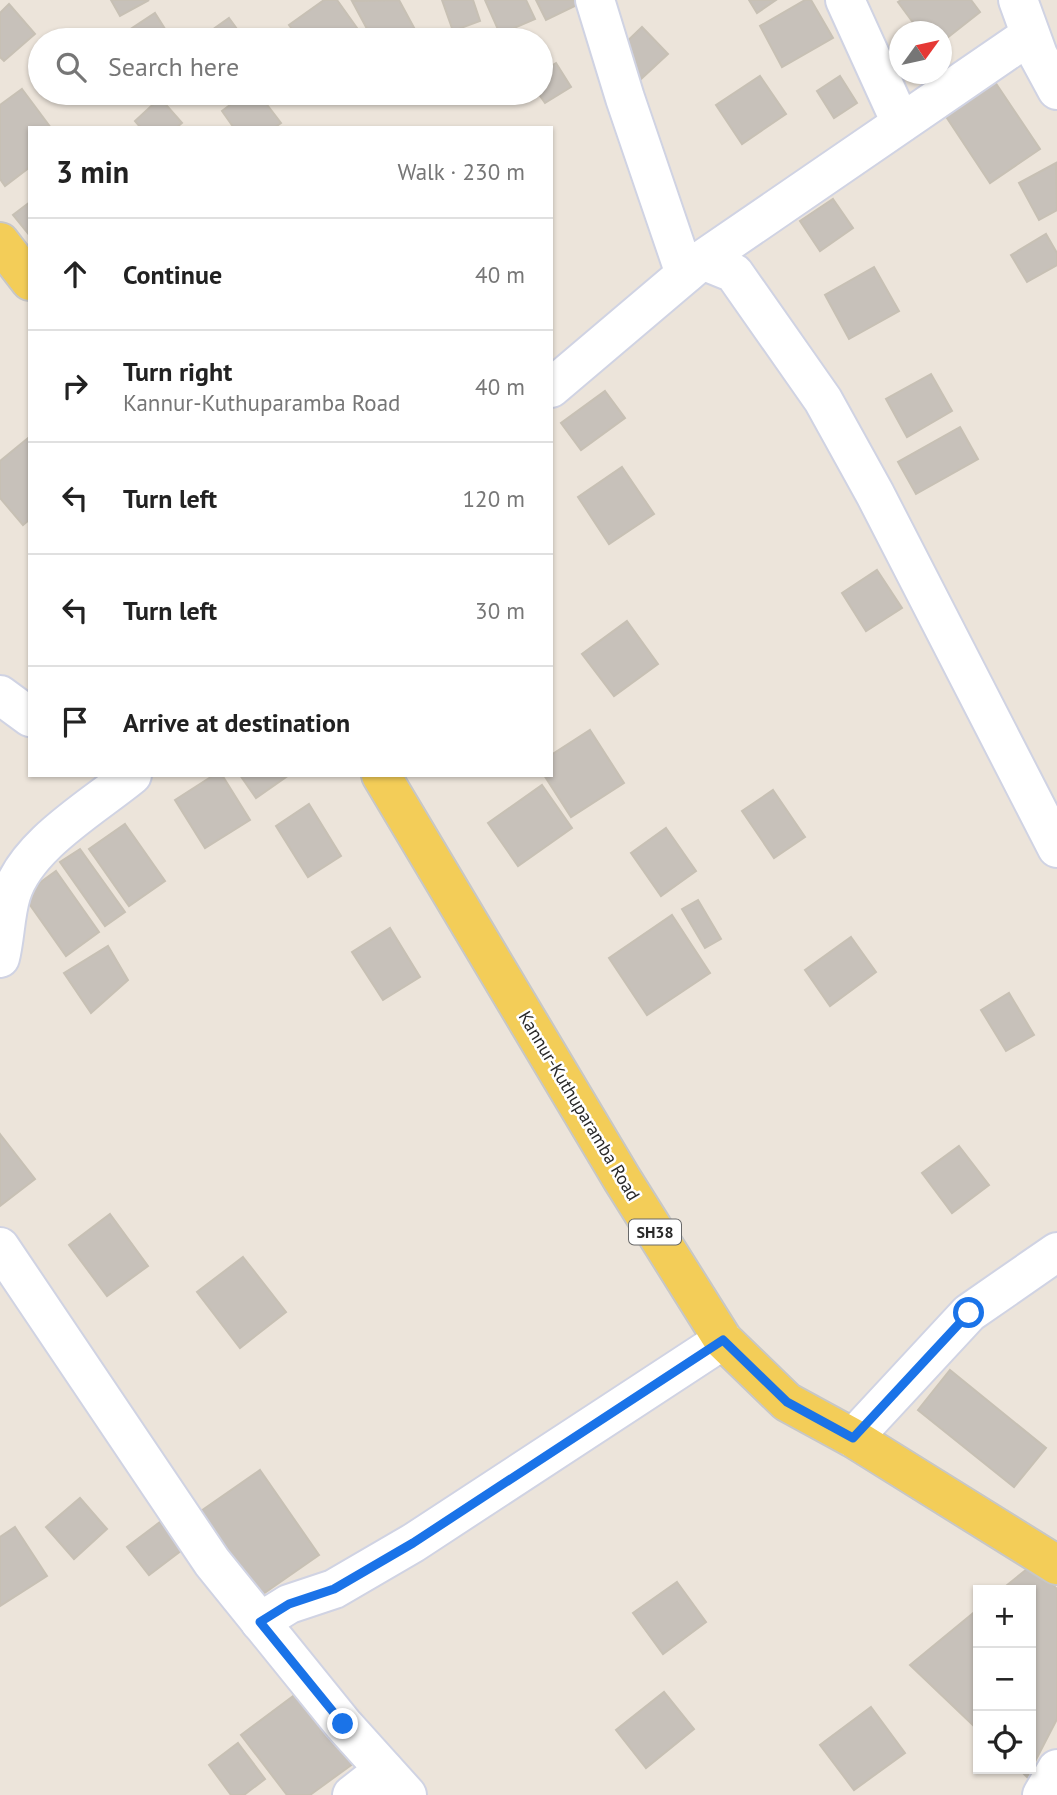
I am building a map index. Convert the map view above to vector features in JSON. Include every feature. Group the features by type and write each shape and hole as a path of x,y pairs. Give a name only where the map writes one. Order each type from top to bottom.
{"main road":[{"path":"0,242 28,278"},
{"name":"Kannur-Kuthuparamba Road","path":"382,777 622,1179 723,1340 787,1402 853,1438 1057,1565"}],"street":[{"path":"595,0 625,99 694,267"},
{"path":"845,0 901,123"},
{"path":"553,386 694,267 901,123 1024,17 1038,55 1057,90"},
{"path":"694,267 734,274 823,400 875,494 1057,848"},
{"path":"0,695 28,716"},
{"path":"0,958 11,895 24,866 117,779"},
{"path":"0,1247 212,1562 343,1724 395,1782 352,1795"},
{"path":"853,1438 969,1313 1057,1252"},
{"path":"260,1622 289,1604 334,1589 413,1543 723,1340"},
{"path":"1042,1795 1057,1769"}],"building":[{"path":"111,0 149,0 120,16"},
{"path":"324,0 337,0 357,28 291,28 289,25"},
{"path":"399,0 414,28 367,28 352,1"},
{"path":"442,0 473,0 480,21 461,28 452,28"},
{"path":"485,0 526,0 535,19 514,28 497,28"},
{"path":"536,0 582,0 583,2 546,20"},
{"path":"749,0 776,0 757,13"},
{"path":"805,0 811,0 833,38 782,67 760,26"},
{"path":"971,0 980,12 952,34 952,21 912,21 898,2"},
{"path":"9,4 30,28 28,40 4,61 0,57 0,13"},
{"path":"155,13 164,28 132,28"},
{"path":"229,18 236,28 215,28"},
{"path":"642,27 668,54 641,79 616,52"},
{"path":"556,63 571,87 553,98 553,65"},
{"path":"760,76 786,114 742,144 716,105"},
{"path":"840,76 857,103 834,118 817,91"},
{"path":"995,82 1040,149 990,183 945,115"},
{"path":"22,89 28,97 28,105 34,105 50,126 28,126 28,169 5,186 0,179 0,105"},
{"path":"152,105 166,105 182,123 178,126 139,126 135,121"},
{"path":"230,105 267,105 281,123 277,126 233,126 222,111"},
{"path":"1056,163 1057,210 1039,220 1019,183"},
{"path":"833,199 853,228 820,251 800,221"},
{"path":"28,204 28,234 13,215"},
{"path":"1046,234 1057,253 1057,265 1027,282 1011,255"},
{"path":"874,267 899,311 849,339 825,295"},
{"path":"931,374 952,411 907,437 886,399"},
{"path":"605,391 625,418 581,450 561,423"},
{"path":"960,427 978,459 916,494 898,462"},
{"path":"28,438 28,521 23,525 0,498 0,461"},
{"path":"622,467 654,514 609,544 578,497"},
{"path":"877,570 902,608 866,631 842,593"},
{"path":"627,621 658,664 614,696 582,654"},
{"path":"590,730 624,783 571,817 545,777 553,777 553,754"},
{"path":"211,777 223,777 250,820 205,848 175,800"},
{"path":"241,777 286,777 256,798"},
{"path":"542,785 572,828 518,866 488,823"},
{"path":"773,790 805,837 774,858 742,811"},
{"path":"309,804 341,856 308,877 276,826"},
{"path":"125,824 165,881 129,906 89,849"},
{"path":"666,828 696,871 661,896 631,853"},
{"path":"80,849 125,912 105,926 60,862"},
{"path":"56,871 99,932 66,956 23,895"},
{"path":"698,900 721,939 705,948 682,909"},
{"path":"672,915 710,973 647,1015 609,958"},
{"path":"390,928 420,977 383,1000 352,952"},
{"path":"851,937 876,972 830,1006 805,970"},
{"path":"108,946 128,980 91,1013 64,973"},
{"path":"1009,993 1034,1035 1006,1051 981,1010"},
{"path":"0,1134 35,1179 0,1206"},
{"path":"959,1146 989,1185 952,1213 922,1173"},
{"path":"110,1214 148,1266 107,1296 69,1245"},
{"path":"243,1257 286,1312 240,1348 197,1292"},
{"path":"950,1370 1046,1448 1014,1487 918,1410"},
{"path":"260,1470 319,1555 260,1596 201,1511"},
{"path":"80,1498 107,1529 74,1559 46,1527"},
{"path":"160,1522 182,1550 149,1575 127,1547"},
{"path":"15,1527 47,1576 0,1606 0,1537"},
{"path":"1032,1565 1057,1589 1057,1719 1036,1760 1036,1585 1007,1585"},
{"path":"677,1582 706,1622 663,1654 633,1613"},
{"path":"973,1613 973,1725 910,1665"},
{"path":"300,1691 354,1763 310,1795 287,1795 241,1735"},
{"path":"664,1692 694,1729 646,1768 616,1730"},
{"path":"871,1707 905,1753 854,1790 820,1745"},
{"path":"238,1743 265,1779 244,1795 231,1795 209,1765"}],"route":[{"path":"343,1724 260,1622 289,1604 334,1589 413,1543 723,1340 787,1402 853,1438 969,1313"}]}
